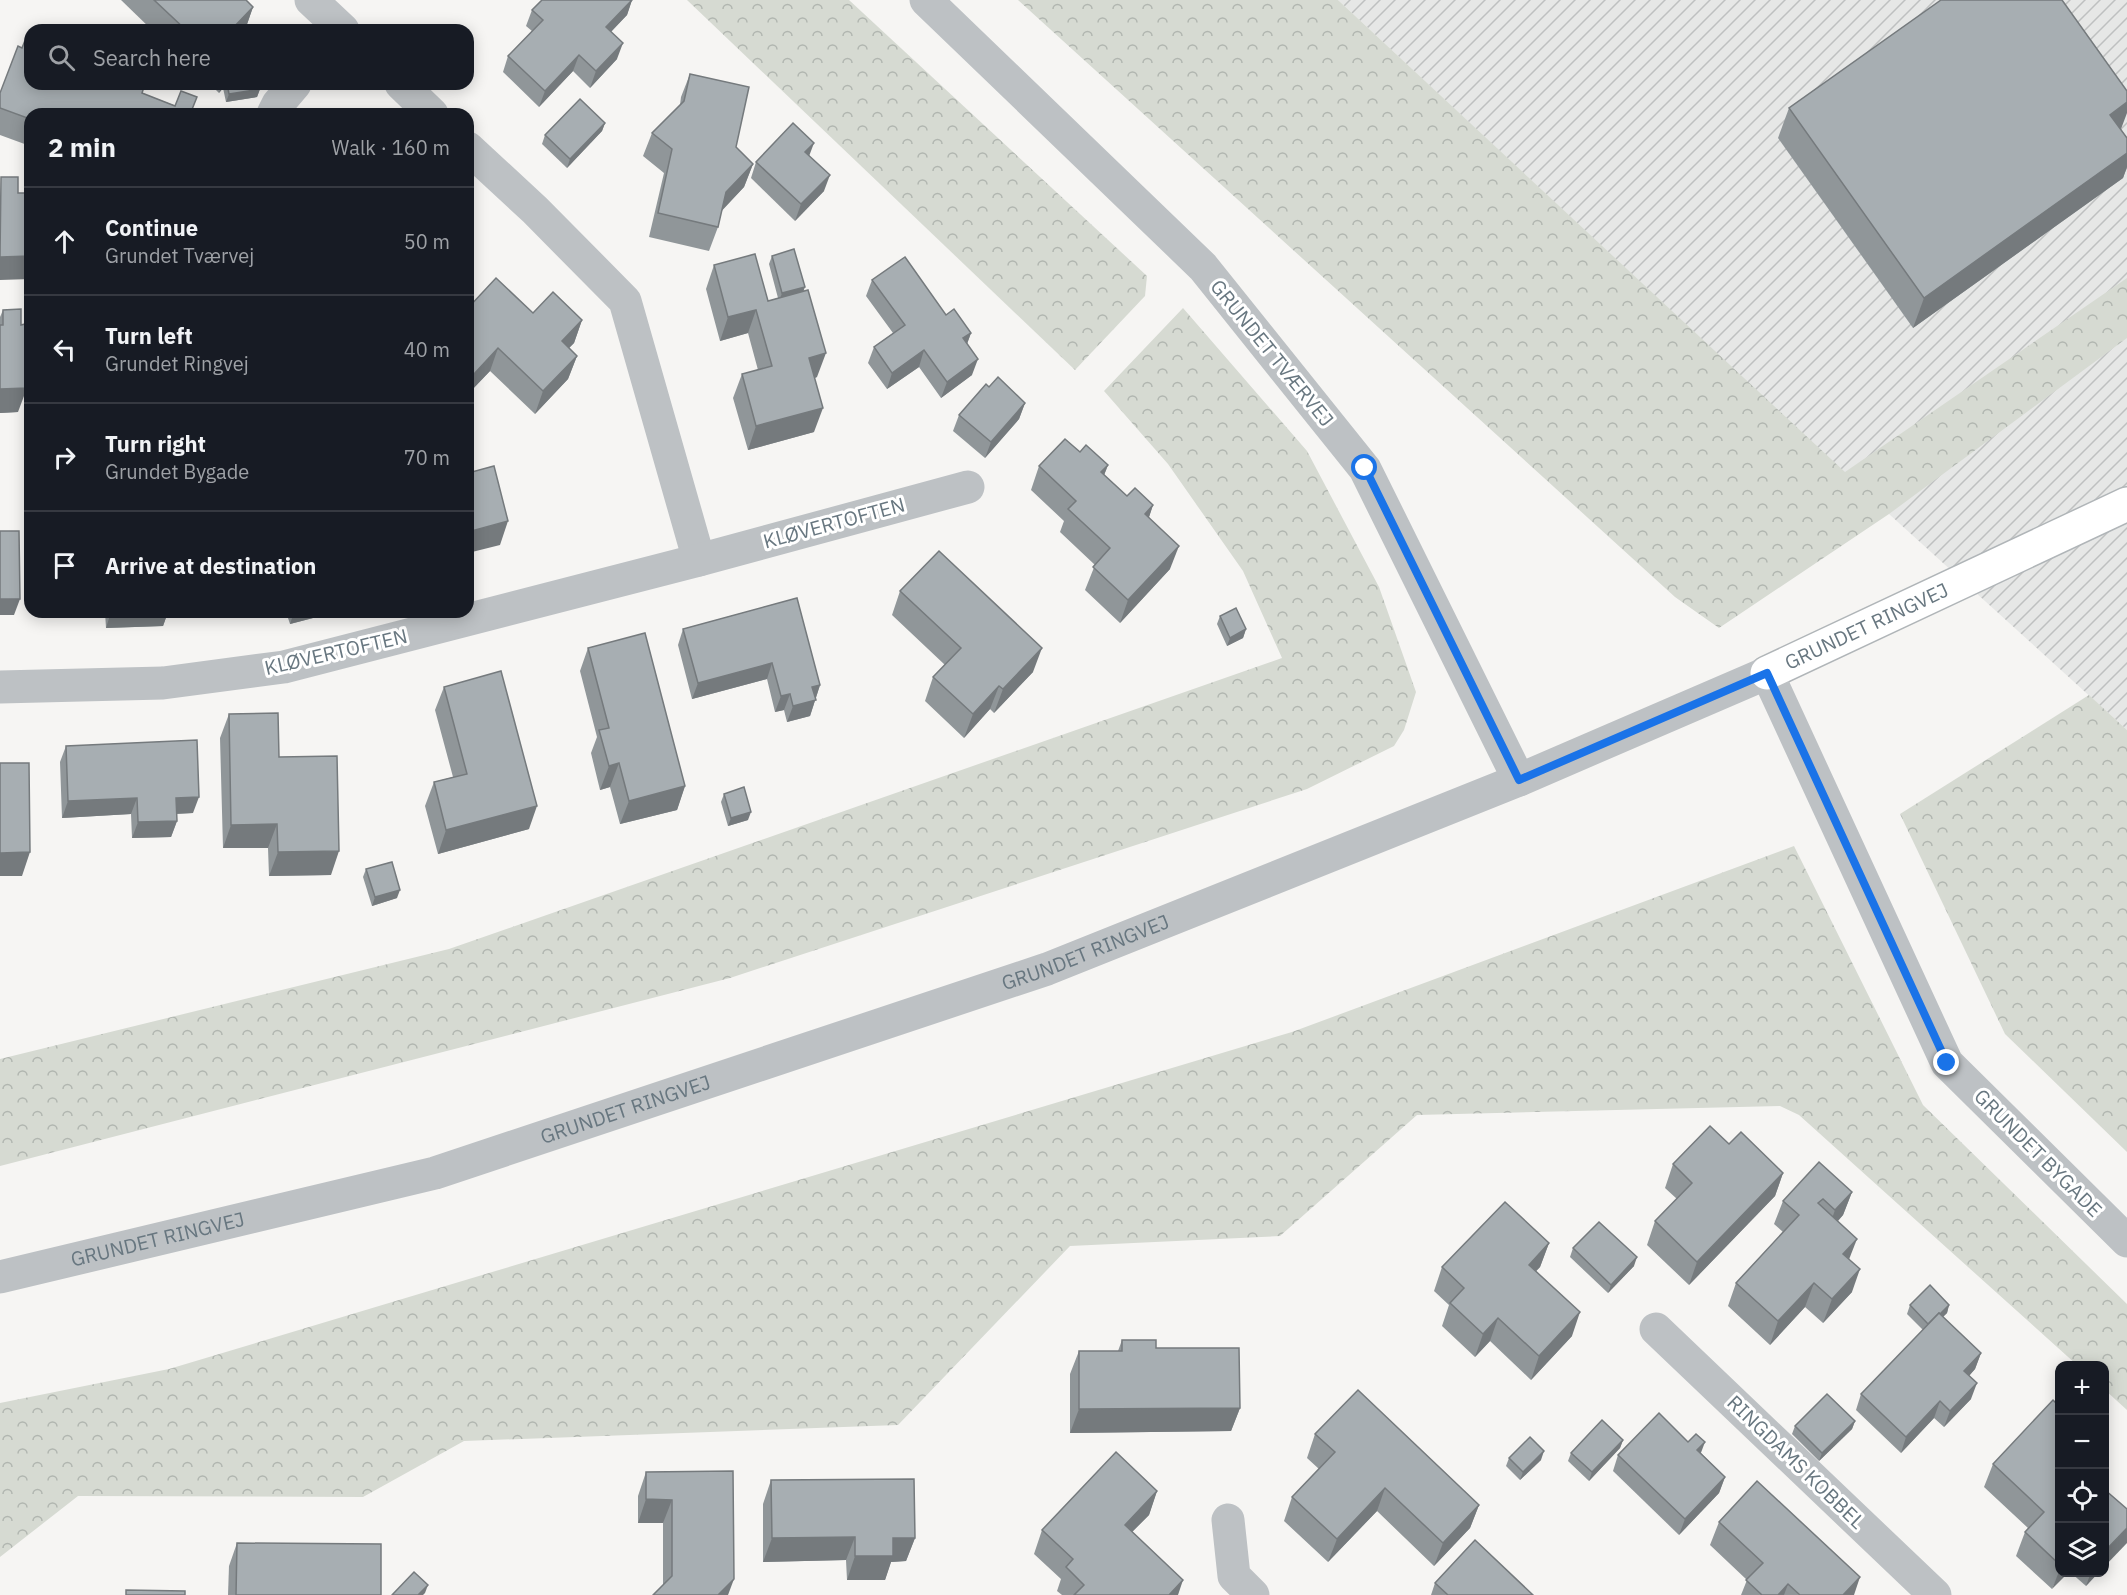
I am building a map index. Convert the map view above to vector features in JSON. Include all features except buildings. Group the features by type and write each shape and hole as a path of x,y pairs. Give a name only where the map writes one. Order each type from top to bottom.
{"street":[{"path":"312,0 336,24"},
{"name":"GRUNDET TVÆRVEJ","path":"926,0 1203,267 1365,468 1519,780"},
{"path":"276,108 290,90"},
{"path":"407,90 426,108"},
{"path":"474,153 535,210 625,301 699,560"},
{"name":"KLØVERTOFTEN","path":"0,687 163,683 284,667 699,560 968,487"},
{"name":"GRUNDET RINGVEJ","path":"0,1276 435,1173 1047,969 1519,780 1767,673 2127,504"},
{"name":"GRUNDET BYGADE","path":"1767,673 1947,1063 2127,1241"},
{"name":"RINGDAMS KOBBEL","path":"1656,1329 1935,1595"},
{"path":"1228,1520 1234,1576 1253,1595"}],"shaded area":[{"path":"1338,0 2127,0 2127,730 1889,514"}],"green space":[{"path":"687,0 849,0 1147,276 1145,296 1075,370"},
{"path":"1018,0 1338,0 1845,472 2127,278 2127,338 1889,514 1719,628 1675,597"},
{"path":"1183,308 1307,451 1379,587 1416,692 1404,730 1394,746 1307,789 730,978 0,1166 0,1059 449,949 1282,658 1243,571 1168,464 1104,391"},
{"path":"2089,695 2127,730 2127,1152 2005,1034 1900,814"},
{"path":"1794,846 1923,1105 2127,1304 2127,1410 2109,1394 2109,1361 2073,1361 1799,1115 1780,1106 1417,1115 1280,1236 1070,1246 898,1425 464,1441 363,1497 78,1496 0,1557 0,1403 169,1369 1292,1032"}],"route":[{"path":"1365,468 1519,780 1649,726 1767,673 1947,1063"}]}
